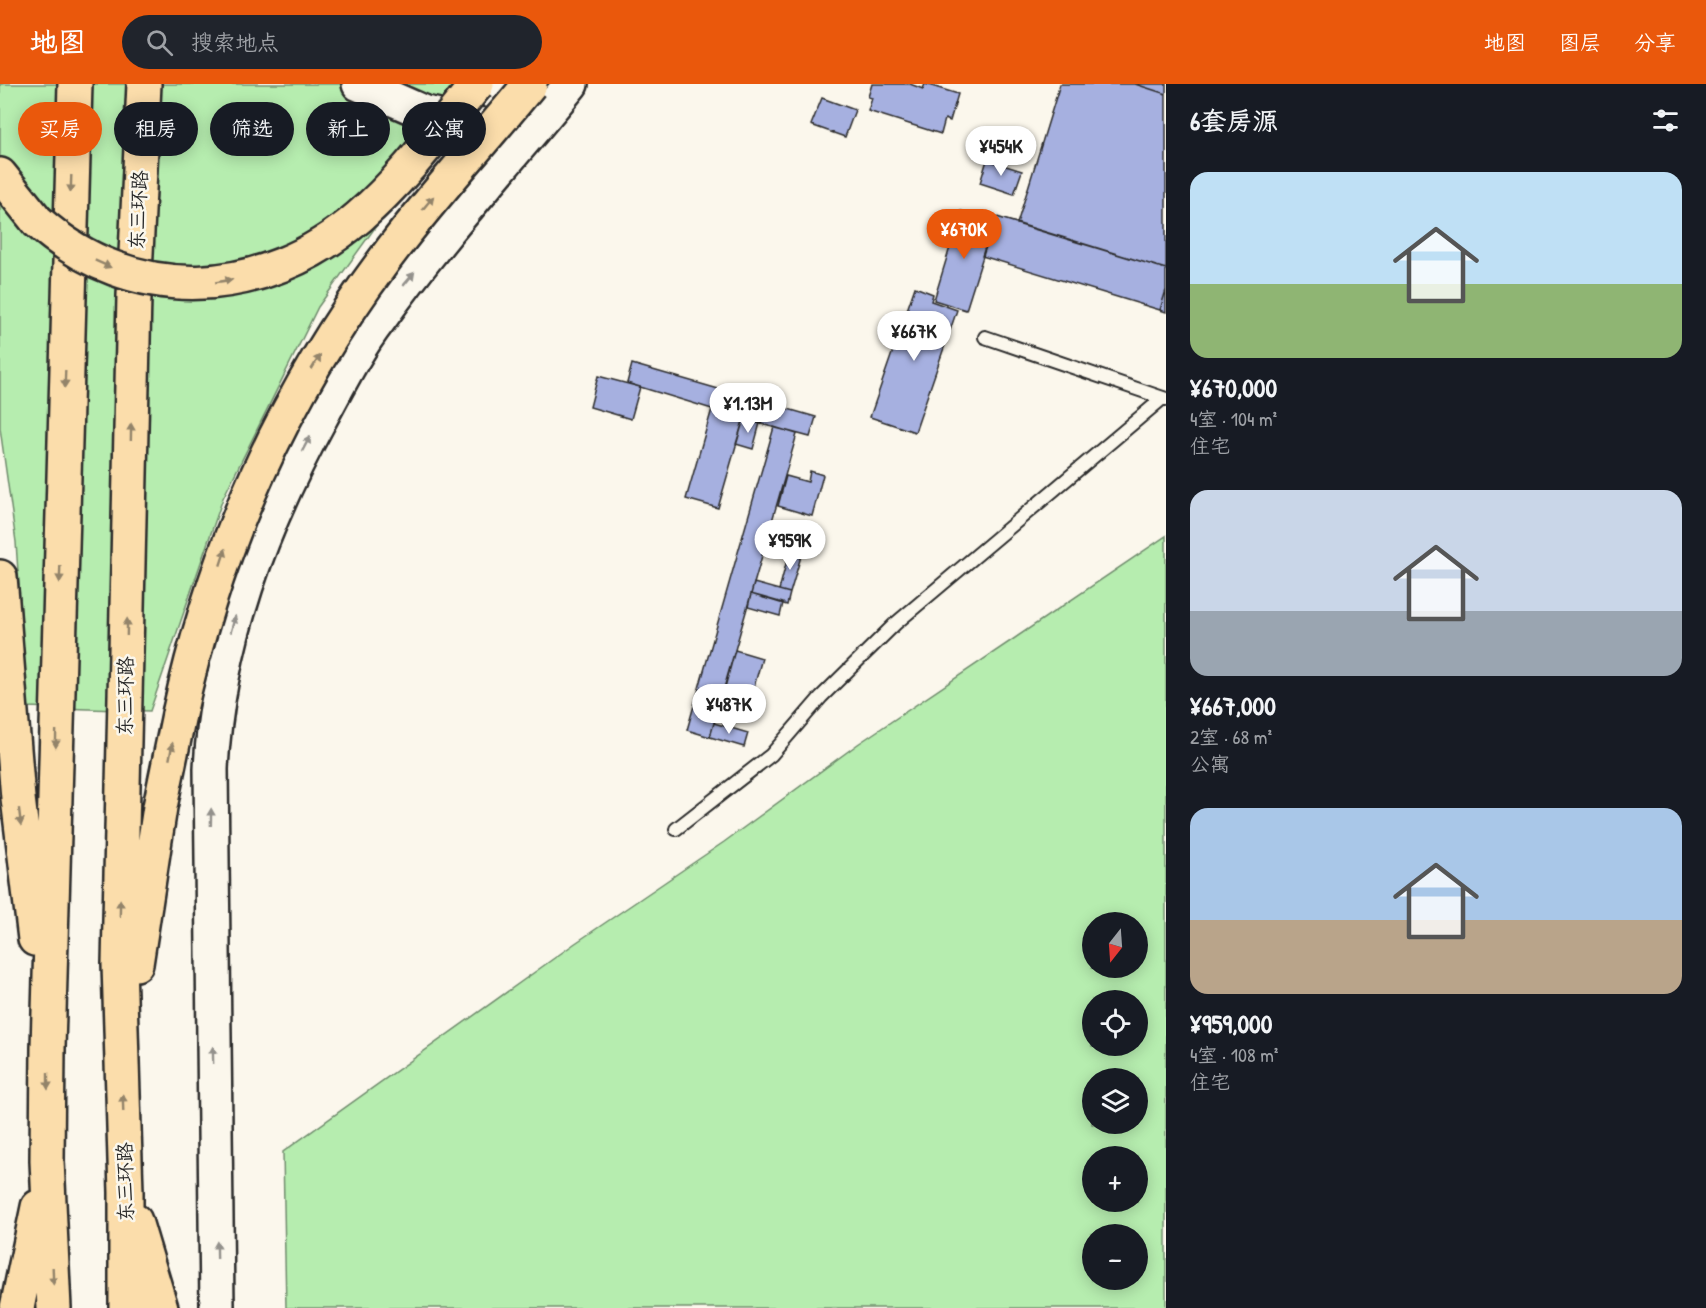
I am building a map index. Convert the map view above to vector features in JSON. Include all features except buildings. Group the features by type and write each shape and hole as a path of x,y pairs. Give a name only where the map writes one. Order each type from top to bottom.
{"highway":[{"path":"54,1308 47,1161 48,1048 75,84"},
{"name":"东三环路","path":"126,1308 126,1192 119,964 134,296 144,84"},
{"path":"0,175 21,205 51,233 72,248 108,267 166,281 205,283 234,279 294,260 327,241 360,216 392,185 477,84"},
{"path":"122,1057 160,807 178,714 197,638 236,521 289,408 334,333 385,259 530,84"},
{"path":"0,577 18,798 48,1048"},
{"path":"17,1308 47,1161"},
{"path":"126,1192 161,1308"}],"main road":[{"path":"359,84 424,113 529,135"},
{"path":"218,1308 211,769 218,695 233,622 284,489 358,351 402,288 571,84"}],"lane":[{"path":"985,337 1165,399"},
{"path":"676,829 771,755 821,697 895,624 1165,399"}],"green space":[{"path":"0,84 488,84 474,102 402,102 402,156 431,156 379,222 318,307 223,498 150,711 27,707 16,542 0,428"},
{"path":"1166,536 1166,1308 286,1308 283,1152 574,944 724,842 858,744"}]}
